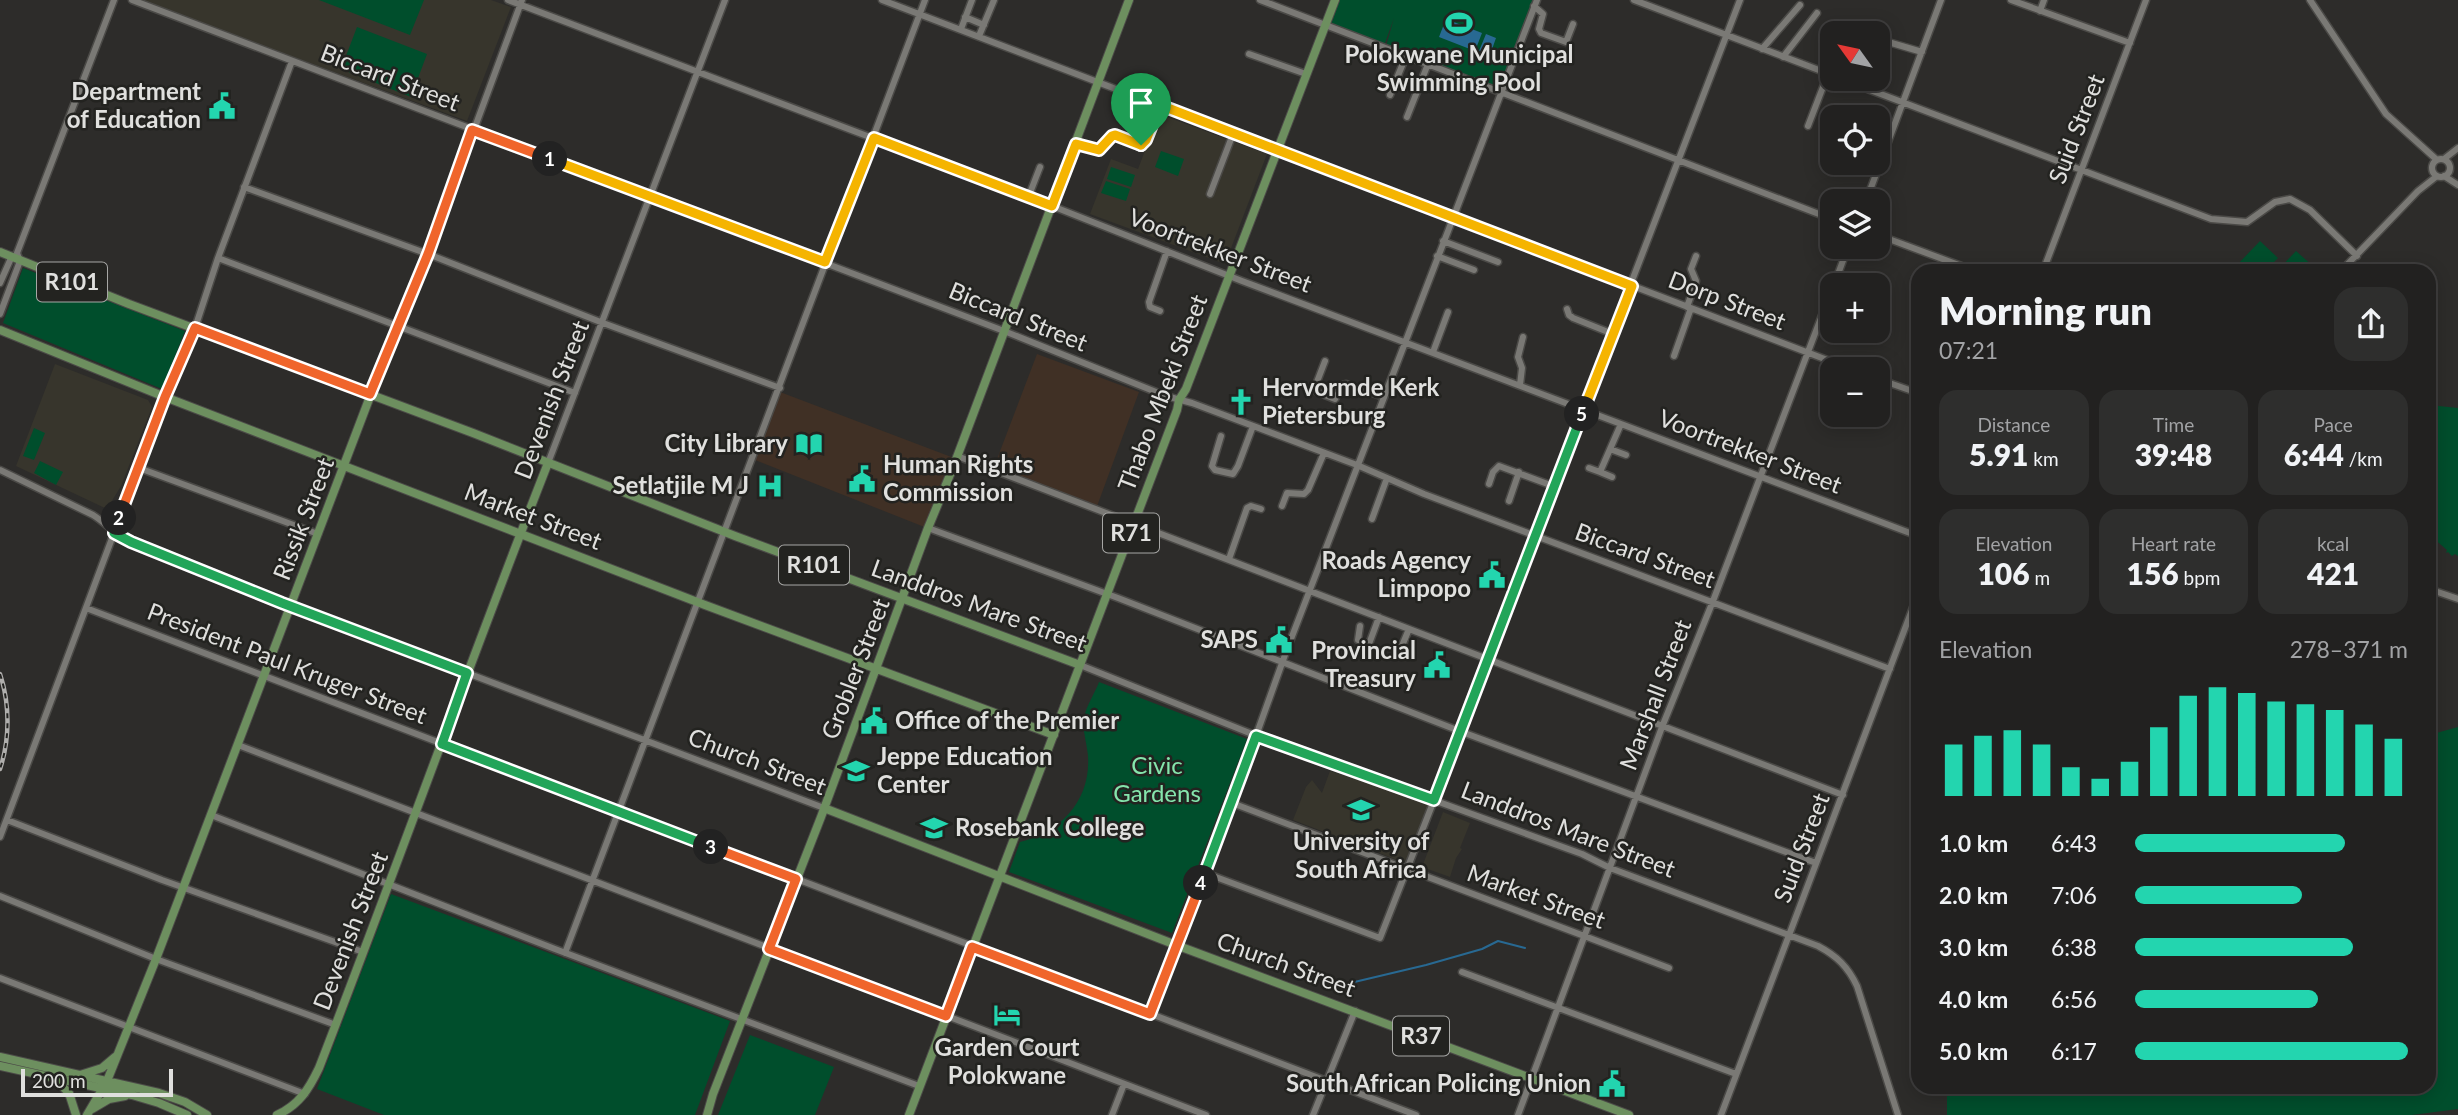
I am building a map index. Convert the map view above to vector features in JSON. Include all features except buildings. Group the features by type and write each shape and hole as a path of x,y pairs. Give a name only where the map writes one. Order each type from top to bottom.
{"main road":[{"name":"Grobler Street","path":"707,1115 1129,0"},
{"name":"Thabo Mbeki Street","path":"909,1115 1179,400 1186,389 1335,0"},
{"name":"Landdros Mare Street","path":"0,252 725,532 1080,665"},
{"name":"Market Street","path":"0,330 165,397 698,603 1054,735"},
{"name":"Rissik Street","path":"88,1113 107,1081 156,959 370,394"},
{"name":"Devenish Street","path":"277,1115 292,1107 305,1094 319,1068 548,463"},
{"name":"Church Street","path":"824,808 1176,945 1629,1115"},
{"path":"77,1076 102,1068 118,1055"},
{"path":"0,1057 159,1093 184,1102 207,1115"},
{"path":"0,1066 159,1102 187,1115"},
{"path":"54,1078 69,1093 76,1115"},
{"path":"88,1113 109,1099 132,1095"}],"street":[{"path":"0,314 16,257 114,0"},
{"name":"Biccard Street","path":"132,0 1890,669"},
{"name":"Voortrekker Street","path":"508,0 521,2 698,73 1911,533"},
{"name":"Devenish Street","path":"548,463 725,0"},
{"name":"Dorp Street","path":"882,0 1820,358"},
{"path":"565,953 925,0"},
{"path":"961,29 972,0"},
{"path":"979,36 994,0"},
{"path":"1260,0 1820,214"},
{"path":"1634,0 1820,71"},
{"path":"1205,873 1380,938 1489,660 1740,0"},
{"path":"1870,189 1941,0"},
{"path":"2011,0 2130,43"},
{"path":"2040,11 2044,0"},
{"name":"Suid Street","path":"2046,264 2146,0"},
{"path":"2310,0 2376,102 2458,184"},
{"name":"Rissik Street","path":"370,394 428,254 521,2"},
{"path":"1535,3 1543,14 1539,29 1541,33 1566,42 1573,24"},
{"path":"1150,1014 1232,803 1282,661 1535,3"},
{"path":"1762,49 1800,5"},
{"path":"1783,57 1817,13"},
{"path":"965,17 984,25"},
{"path":"1890,42 1922,52"},
{"path":"1249,54 1307,74"},
{"path":"1390,95 1406,56"},
{"path":"0,837 165,397 195,328 218,258 292,61"},
{"path":"1407,117 1428,64"},
{"path":"1808,126 1823,91"},
{"path":"1873,91 2223,222 2252,221 2275,202 2290,199 2310,210 2357,256"},
{"path":"1076,144 1099,150 1115,135 1141,145 1146,140 1160,105"},
{"path":"1210,194 1233,134"},
{"path":"2348,264 2458,150"},
{"path":"1028,198 1040,167"},
{"path":"244,187 780,388"},
{"path":"1890,240 1956,264"},
{"path":"1443,242 1498,262"},
{"path":"1160,311 1150,307 1149,302 1167,251"},
{"path":"1437,256 1474,270"},
{"path":"1674,356 1696,281 1691,269 1696,256"},
{"path":"0,283 16,257"},
{"path":"218,258 575,393"},
{"path":"1567,309 1569,316 1613,334"},
{"path":"1433,352 1448,312"},
{"name":"Marshall Street","path":"1518,1115 1662,727 1820,322"},
{"path":"1520,386 1522,368 1518,357 1523,337"},
{"path":"1325,361 1315,387 1317,392 1335,399 1346,384 1384,397"},
{"path":"1890,383 1911,391"},
{"path":"1601,472 1621,424"},
{"path":"1221,436 1212,466 1215,470 1233,474 1253,426"},
{"path":"1611,449 1626,455"},
{"path":"1282,506 1287,493 1304,494 1308,490 1324,453"},
{"path":"957,456 1843,794"},
{"path":"1489,484 1499,466 1553,486"},
{"path":"139,468 318,534"},
{"path":"1589,468 1612,477"},
{"name":"Church Street","path":"0,470 93,515 107,524 114,533 131,542 291,606 824,808"},
{"path":"1509,501 1519,472"},
{"path":"1372,519 1387,478"},
{"path":"1229,559 1248,507 1261,509"},
{"path":"928,527 1107,593 1461,732 1816,863"},
{"path":"2436,592 2458,600"},
{"name":"President Paul Kruger Street","path":"86,608 1416,1115"},
{"name":"Suid Street","path":"1721,1115 1911,613"},
{"path":"1360,626 1358,640 1369,644 1379,617"},
{"path":"1399,653 1409,629"},
{"name":"Landdros Mare Street","path":"1080,665 1256,736 1582,854 1610,868 1789,934 1833,954 1848,969 1865,1008 1898,1115"},
{"path":"238,745 1206,1115"},
{"name":"Market Street","path":"1232,803 1670,968"},
{"path":"211,815 565,953 919,1086"},
{"path":"7,820 183,888 363,952"},
{"path":"0,896 156,959 336,1025"},
{"path":"1462,972 1736,1074"},
{"path":"0,978 305,1094"},
{"path":"1313,1115 1355,1011"},
{"path":"1112,1115 1124,1084"}],"shaded area":[{"path":"139,0 491,0 511,7 467,121"},
{"path":"1159,114 1267,154 1225,264 1090,214 1111,159 1138,169"},
{"path":"1037,354 1139,392 1096,509 994,467"},
{"path":"55,364 148,400 152,407 121,486 107,509 16,466"},
{"path":"780,392 954,458 927,528 755,460"},
{"name":"University of South Africa","path":"1330,771 1430,801 1405,863 1293,820 1306,787 1312,780 1322,793"},
{"name":"University of South Africa","path":"1443,812 1470,823 1450,877 1422,867"}],"green space":[{"path":"319,0 424,0 410,35"},
{"name":"Polokwane Municipal Swimming Pool","path":"1340,0 1533,0 1500,89 1386,46 1394,18 1384,46 1330,26"},
{"path":"357,27 427,54 411,97 341,69"},
{"path":"1161,151 1184,159 1178,176 1155,167"},
{"path":"1111,167 1135,175 1131,187 1107,179"},
{"path":"1106,181 1130,189 1126,201 1101,193"},
{"path":"2260,241 2278,258 2272,264 2238,264"},
{"path":"2296,251 2311,264 2284,264"},
{"path":"23,268 185,331 162,389 3,323"},
{"path":"2436,406 2458,408 2458,556 2446,553 2447,550 2436,541"},
{"path":"34,428 45,433 34,460 23,456"},
{"path":"40,461 63,472 56,485 34,473"},
{"name":"Civic Gardens","path":"1099,682 1247,739 1172,933 1009,872 1020,842 1048,831 1070,812 1079,800 1088,772 1084,718"},
{"path":"2458,727 2458,1109 2412,1115 1947,1115 1947,1094 2436,1094 2436,733"},
{"path":"391,894 730,1021 695,1115 384,1115 317,1089"},
{"path":"750,1035 834,1067 815,1115 718,1115"}],"water":[{"path":"1446,19 1482,33 1475,51 1439,37"},
{"path":"1486,34 1496,38 1490,55 1479,51"}],"waterway":[{"path":"1346,984 1426,965 1482,949 1498,941 1525,948"}],"railway":[{"path":"0,674 6,697 8,722 0,769"}],"place":[{"name":"Polokwane Municipal Swimming Pool","path":"1459,23"},
{"name":"Department of Education","path":"222,106"},
{"name":"Hervormde Kerk Pietersburg","path":"1241,402"},
{"name":"City Library","path":"809,444"},
{"name":"Human Rights Commission","path":"862,479"},
{"name":"Setlatjile M J","path":"770,486"},
{"name":"Roads Agency Limpopo","path":"1492,575"},
{"name":"SAPS","path":"1279,640"},
{"name":"Provincial Treasury","path":"1437,665"},
{"name":"Office of the Premier","path":"874,721"},
{"name":"Jeppe Education Center","path":"856,771"},
{"name":"University of South Africa","path":"1361,810"},
{"name":"Rosebank College","path":"934,828"},
{"name":"Garden Court Polokwane","path":"1007,1015"},
{"name":"South African Policing Union","path":"1612,1084"}],"route":[{"path":"1160,105 1632,286 1434,800 1256,736 1150,1014 972,947 946,1016 769,949 796,879 442,744 467,673 282,603 114,533 165,397 195,328 370,394 428,254 472,130 825,262 874,138 1052,206 1076,144 1099,150 1115,135 1141,145 1146,140 1160,105"}]}
